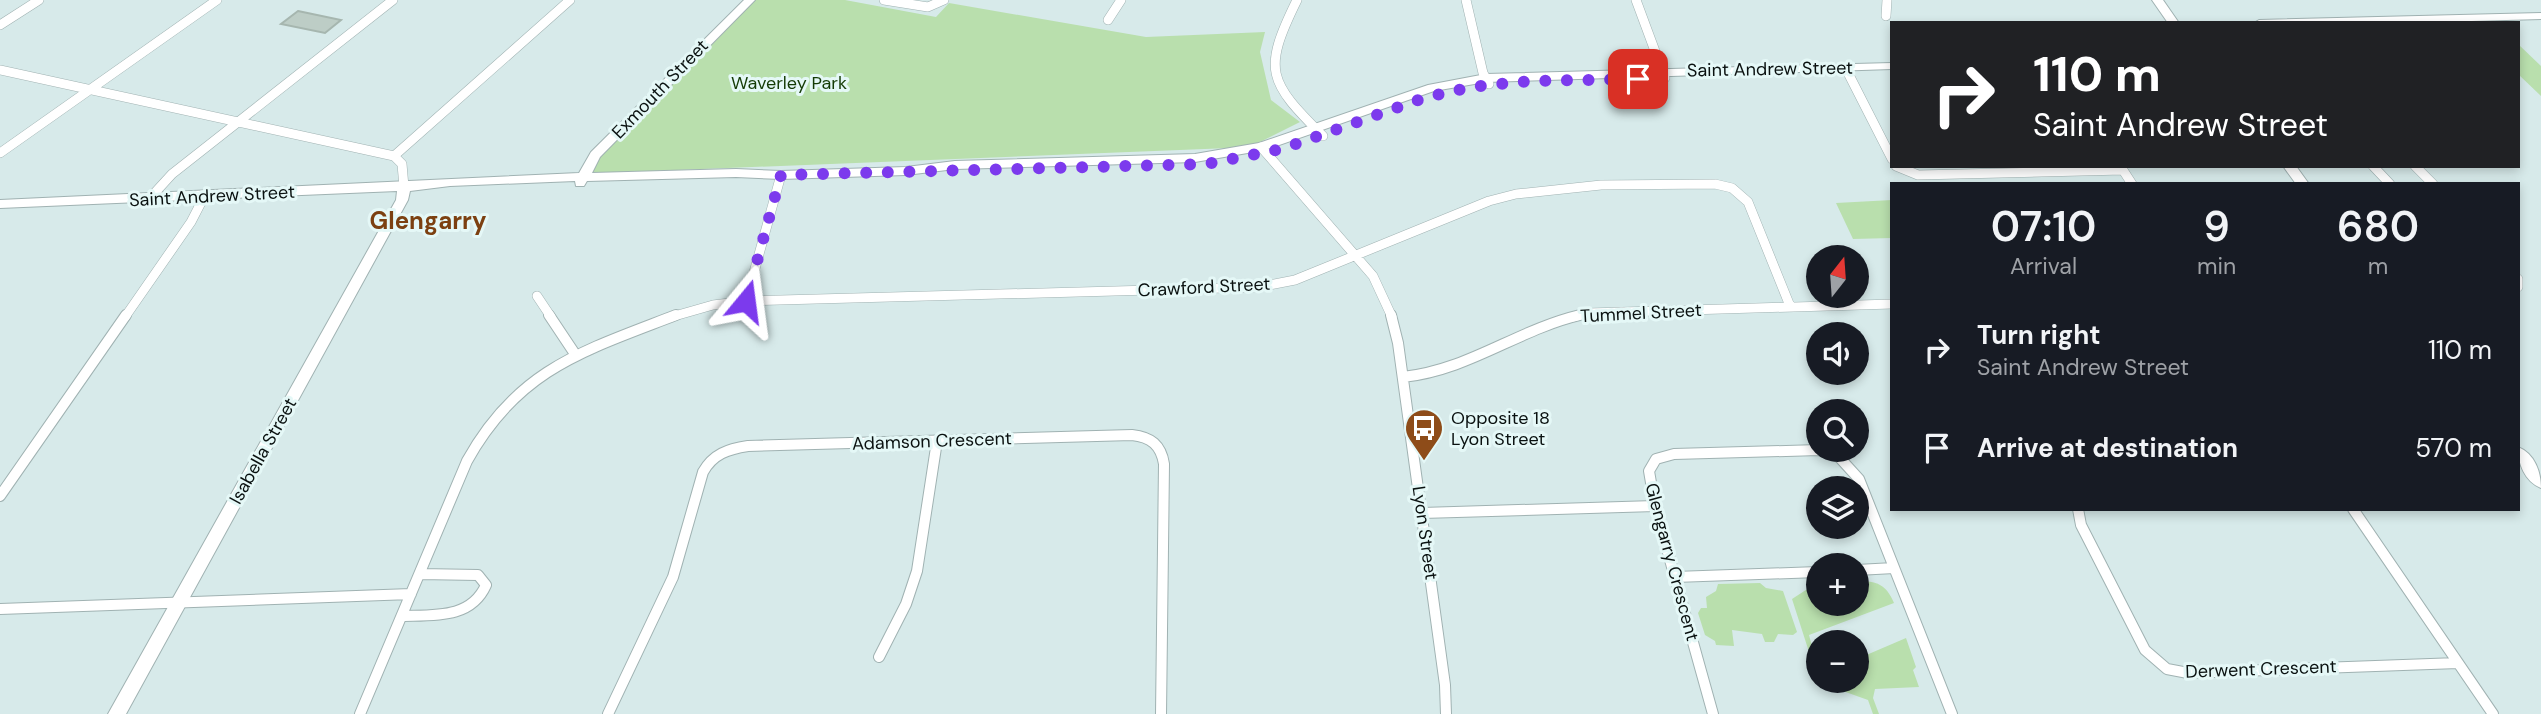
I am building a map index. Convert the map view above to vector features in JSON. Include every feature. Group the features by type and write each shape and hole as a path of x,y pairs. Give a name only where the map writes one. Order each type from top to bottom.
{"street":[{"path":"0,25 40,0"},
{"path":"0,153 217,0"},
{"path":"150,198 167,178 393,0"},
{"path":"394,156 569,0"},
{"name":"Exmouth Street","path":"581,181 595,155 750,0"},
{"path":"884,0 933,6 944,0"},
{"path":"1108,20 1121,0"},
{"path":"1297,0 1276,41 1273,67 1280,89 1320,133"},
{"path":"1466,0 1487,81"},
{"path":"1636,0 1664,75"},
{"path":"1886,16 1887,0"},
{"path":"2157,0 2173,21"},
{"path":"2340,21 2541,16"},
{"name":"Saint Andrew Street","path":"1846,71 1890,66"},
{"path":"0,71 394,156 402,164 404,187"},
{"path":"1846,71 1890,155"},
{"name":"Saint Andrew Street","path":"0,204 425,186 445,189 581,181 735,180 761,176 906,170 955,172 1173,166 1263,150 1320,133 1432,89 1487,81 1846,71 1890,73"},
{"name":"Lyon Street","path":"1263,150 1356,256 1382,289 1389,306 1403,377 1447,714"},
{"path":"1899,168 1918,175 2122,168"},
{"path":"2291,168 2301,182"},
{"path":"2375,168 2387,182"},
{"path":"2417,168 2431,182"},
{"path":"746,301 781,175"},
{"name":"Crawford Street","path":"360,714 467,461 491,421 527,385 575,354 681,313 746,301 1250,288 1295,280 1489,201 1533,189 1724,185 1738,191 1748,202 1790,306"},
{"name":"Isabella Street","path":"117,714 402,200 404,187"},
{"path":"0,496 191,222 205,195"},
{"path":"537,296 575,354"},
{"name":"Tummel Street","path":"1403,377 1440,373 1550,322 1577,315 1617,311 1890,303"},
{"name":"Adamson Crescent","path":"608,714 673,577 703,472 713,458 733,448 748,446 1132,435 1142,435 1156,442 1164,464 1161,714"},
{"path":"879,657 906,604 917,571 937,441"},
{"name":"Glengarry Crescent","path":"1713,714 1655,506 1649,471 1656,459 1664,455 1811,450 1831,452 1845,461 1859,479 1952,714"},
{"path":"2520,456 2541,482"},
{"path":"1422,513 1655,506"},
{"name":"Derwent Crescent","path":"2078,511 2081,525 2146,650 2158,664 2167,669 2188,673 2458,663"},
{"path":"2354,511 2493,714"},
{"path":"1869,569 1894,568"},
{"path":"1675,577 1806,572"},
{"path":"402,616 462,611 480,599 486,585 478,575 420,574"},
{"path":"0,609 411,594"}],"green space":[{"name":"Waverley Park","path":"752,0 845,0 936,17 949,3 1146,37 1265,32 1260,52 1271,100 1300,122 1252,146 1230,148 579,174"},
{"path":"2520,46 2541,66 2541,96 2520,76"},
{"path":"1890,200 1890,238 1853,239 1836,203"},
{"path":"1869,582 1884,588 1894,603 1869,612"},
{"path":"1760,583 1766,588 1783,591 1797,632 1793,635 1778,634 1774,642 1765,642 1762,634 1732,630 1734,646 1716,645 1715,641 1705,635 1698,613 1701,608 1707,608 1706,597 1716,591 1718,584"},
{"path":"1806,590 1806,616 1859,616 1822,630 1806,630 1806,643 1792,599"},
{"path":"1906,638 1916,667 1913,670 1919,687 1875,689 1873,698 1879,714 1873,714 1868,700 1848,693 1869,693 1869,654"}],"building":[{"path":"298,11 341,20 325,33 281,24"}],"place":[{"name":"Opposite 18 Lyon Street","path":"1424,462"}],"district":[{"name":"Glengarry","path":"428,221"}],"route":[{"path":"746,301 781,175 1207,164 1282,149 1424,98 1471,87 1530,81 1638,79"}]}
